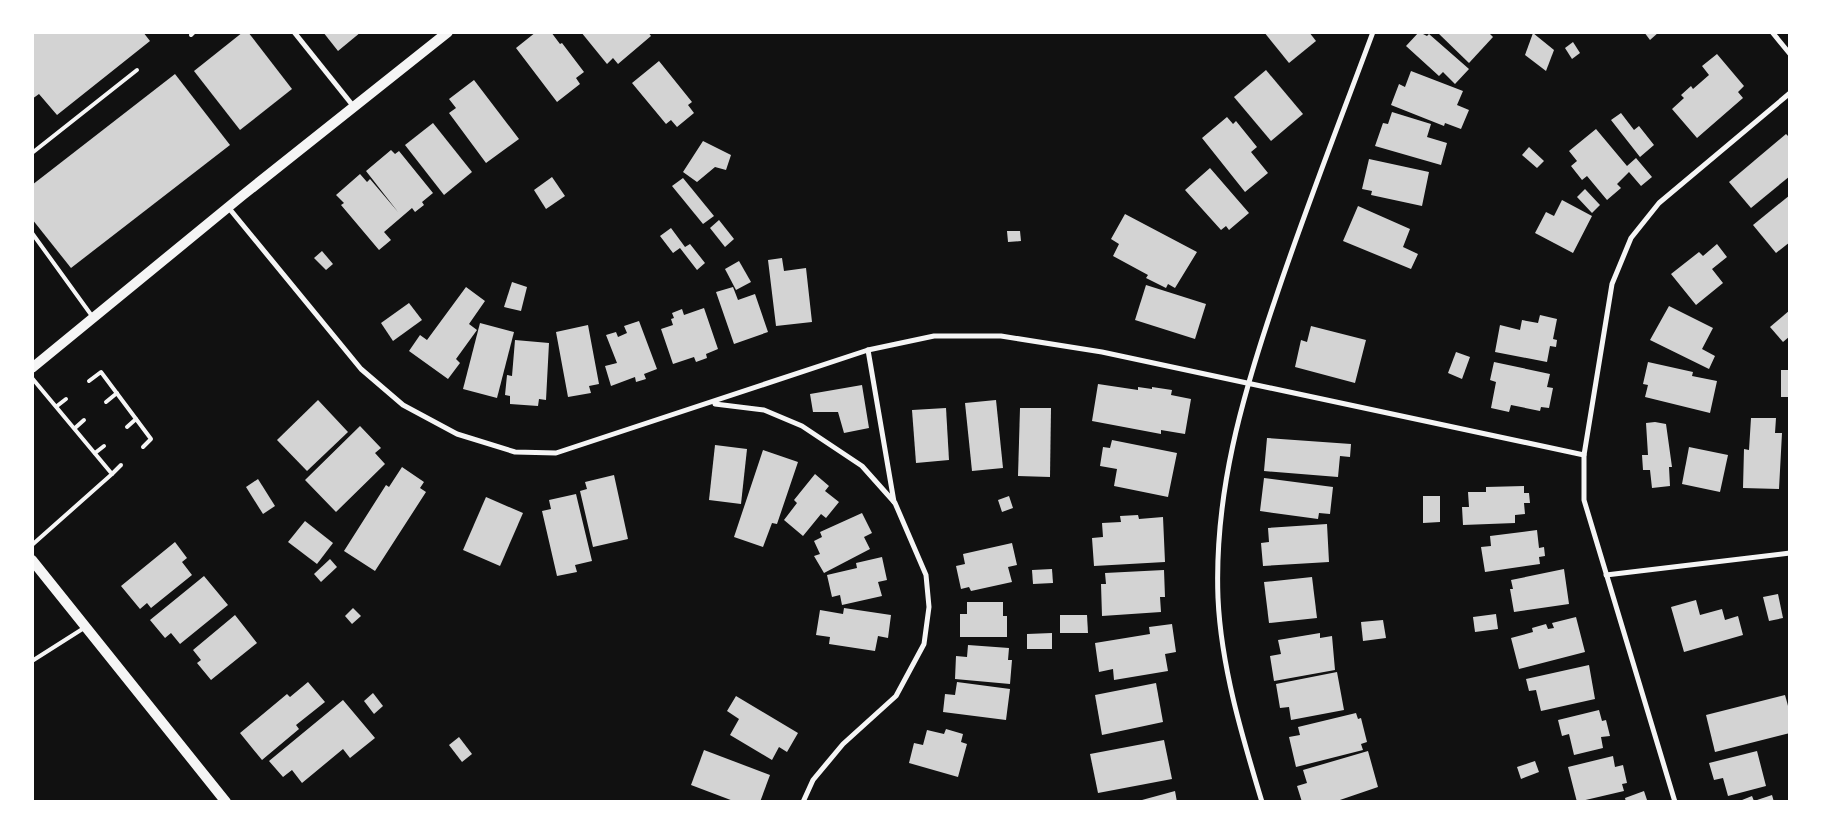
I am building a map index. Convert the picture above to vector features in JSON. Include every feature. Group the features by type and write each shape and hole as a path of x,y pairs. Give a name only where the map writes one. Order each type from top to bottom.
{"main road":[{"path":"32,368 228,207 448,32"},
{"path":"32,560 226,802"}],"street":[{"path":"294,32 354,107"},
{"path":"1262,802 1226,665 1218,599 1220,523 1226,474 1247,383 1290,254 1373,32"},
{"path":"1772,32 1790,54"},
{"path":"1675,802 1584,500 1584,455 1612,284 1631,238 1659,203 1790,93"},
{"path":"228,207 361,369 403,405 457,434 515,452 556,453 868,350 934,336 1001,336 1102,352 1584,455"},
{"path":"803,802 813,780 843,744 896,696 924,644 929,608 926,575 894,503 868,350"},
{"path":"712,403 764,410 802,426 862,466 894,503"},
{"path":"1606,575 1790,552"}],"lane":[{"path":"32,153 137,70"},
{"path":"32,233 94,318"},
{"path":"89,381 101,372 151,439 143,447"},
{"path":"32,378 112,474"},
{"path":"106,402 117,393"},
{"path":"57,406 66,399"},
{"path":"127,427 136,419"},
{"path":"75,428 84,420"},
{"path":"95,453 104,446"},
{"path":"32,545 121,465"},
{"path":"32,661 86,627"}],"building":[{"path":"32,32 143,32 150,41 57,115 39,94 32,99"},
{"path":"243,32 248,32 292,89 240,130 194,71"},
{"path":"323,32 361,32 338,51"},
{"path":"536,32 551,32 584,72 576,78 580,84 557,102 516,48"},
{"path":"581,32 648,32 651,36 618,64 613,58 607,64"},
{"path":"1264,32 1309,32 1316,41 1289,63"},
{"path":"1419,32 1427,36 1429,34 1469,69 1455,84 1443,72 1439,76 1406,46"},
{"path":"1437,32 1488,32 1493,37 1469,63"},
{"path":"1644,32 1659,32 1650,40"},
{"path":"1533,33 1554,50 1546,71 1525,55"},
{"path":"1573,42 1580,53 1572,59 1565,48"},
{"path":"1717,54 1744,86 1738,92 1743,98 1697,138 1672,109 1684,98 1681,95 1691,86 1693,89 1709,75 1702,66"},
{"path":"659,61 692,102 688,105 694,113 677,127 671,120 666,124 632,83"},
{"path":"1266,70 1303,114 1271,141 1234,97"},
{"path":"1411,71 1463,91 1457,105 1469,110 1461,129 1445,123 1444,126 1391,105 1399,84 1405,87"},
{"path":"175,74 230,145 71,268 32,219 32,185"},
{"path":"474,80 519,139 486,163 449,113 456,108 449,99"},
{"path":"1392,112 1431,124 1427,137 1447,143 1441,165 1375,146 1383,123 1388,124"},
{"path":"1621,113 1634,130 1639,126 1654,145 1640,157 1611,120"},
{"path":"1227,117 1233,124 1236,121 1257,147 1251,152 1268,173 1245,192 1202,138"},
{"path":"433,123 472,172 444,195 405,145"},
{"path":"1596,129 1627,166 1636,158 1652,177 1641,186 1629,172 1617,184 1621,188 1607,200 1587,176 1582,180 1571,166 1577,161 1569,151"},
{"path":"1786,134 1790,138 1790,176 1751,208 1729,182"},
{"path":"703,141 731,155 726,170 715,167 697,182 683,172"},
{"path":"1529,147 1544,161 1537,168 1522,155"},
{"path":"391,150 395,154 399,151 433,193 422,202 424,205 415,212 412,208 384,232 391,240 379,250 341,205 344,203 336,195 360,174 367,182 370,179 398,212 366,171"},
{"path":"1369,159 1429,172 1422,206 1371,195 1372,191 1362,189"},
{"path":"1210,168 1249,213 1229,230 1226,226 1221,230 1185,190"},
{"path":"552,177 565,196 546,209 534,190"},
{"path":"683,178 714,216 703,224 672,186"},
{"path":"1585,189 1600,205 1592,213 1577,197"},
{"path":"1790,195 1790,242 1776,253 1753,225"},
{"path":"1562,200 1592,216 1573,253 1535,233 1546,212 1554,216"},
{"path":"1358,206 1410,229 1403,247 1418,254 1411,269 1343,241"},
{"path":"1125,214 1197,252 1175,288 1168,284 1166,288 1146,278 1148,275 1113,256 1119,244 1111,239"},
{"path":"719,220 734,239 725,247 710,228"},
{"path":"671,228 685,247 690,244 705,263 697,270 680,248 673,253 660,236"},
{"path":"1007,231 1020,231 1021,241 1008,242"},
{"path":"1717,244 1727,257 1712,269 1723,283 1696,305 1671,274 1699,252 1703,256"},
{"path":"322,251 333,264 326,270 314,258"},
{"path":"782,258 784,271 806,268 812,322 776,326 768,260"},
{"path":"739,261 751,282 736,290 725,269"},
{"path":"512,282 527,287 521,311 504,307"},
{"path":"1146,285 1206,304 1195,339 1135,320"},
{"path":"466,287 485,301 469,324 477,330 456,359 460,363 448,379 409,351 420,335 427,340"},
{"path":"733,287 738,300 755,294 768,332 734,344 716,292"},
{"path":"409,303 422,320 393,341 381,323"},
{"path":"1669,306 1713,328 1702,349 1715,356 1709,369 1650,340"},
{"path":"704,308 718,349 706,354 707,358 696,362 694,357 673,364 661,329 673,325 671,319 674,318 672,313 682,309 684,315"},
{"path":"1790,310 1790,336 1783,342 1770,327"},
{"path":"1540,315 1557,319 1553,339 1557,340 1556,347 1550,346 1547,362 1495,352 1500,325 1520,330 1522,320 1538,323"},
{"path":"639,321 657,369 644,374 646,379 636,382 635,377 611,386 605,366 617,363 606,335 616,332 618,337 627,333 624,326"},
{"path":"480,323 514,332 497,398 463,389"},
{"path":"588,325 599,384 589,386 591,393 568,397 556,332"},
{"path":"1311,326 1366,340 1355,383 1295,367 1301,340 1307,342"},
{"path":"515,340 549,343 546,400 539,399 538,406 510,404 510,396 505,395 507,375 512,376"},
{"path":"1456,352 1470,357 1462,379 1448,373"},
{"path":"1494,362 1550,374 1547,387 1553,388 1549,408 1541,407 1540,411 1511,405 1509,412 1491,408 1496,382 1490,380"},
{"path":"1648,362 1693,372 1692,376 1717,381 1710,413 1645,397 1648,385 1643,384"},
{"path":"1781,370 1790,370 1790,397 1781,397"},
{"path":"1098,384 1138,390 1138,387 1152,389 1152,387 1172,390 1171,395 1191,399 1185,434 1161,430 1161,434 1092,421"},
{"path":"862,385 869,428 844,433 838,412 813,412 810,394"},
{"path":"318,400 348,432 307,471 277,440"},
{"path":"996,400 1003,468 972,471 965,403"},
{"path":"946,408 949,460 916,463 912,410"},
{"path":"1020,408 1051,408 1050,477 1018,476"},
{"path":"1751,418 1776,418 1775,433 1782,433 1779,489 1743,488 1744,449 1749,450"},
{"path":"1646,423 1666,424 1672,467 1669,467 1670,486 1652,488 1650,470 1643,470 1642,455 1648,455"},
{"path":"360,426 381,448 375,453 385,464 336,512 305,480"},
{"path":"1267,438 1351,444 1350,457 1340,456 1338,477 1264,471"},
{"path":"1112,440 1177,453 1168,497 1114,486 1117,469 1100,466 1103,447 1110,448"},
{"path":"715,445 747,449 741,504 709,500"},
{"path":"1689,447 1728,455 1720,492 1682,484"},
{"path":"763,450 798,462 777,524 772,523 763,547 734,537"},
{"path":"402,467 424,482 420,488 426,492 375,571 344,551 386,485 389,487"},
{"path":"815,474 829,486 825,491 839,502 826,518 821,514 803,536 784,520 797,503 794,500"},
{"path":"614,475 628,539 593,547 580,491 587,489 585,482"},
{"path":"1264,478 1333,487 1330,514 1319,513 1318,519 1260,511"},
{"path":"258,479 275,506 263,514 246,487"},
{"path":"1524,486 1524,493 1529,493 1530,503 1524,503 1525,514 1515,515 1515,523 1463,525 1462,507 1469,507 1468,492 1486,492 1486,487"},
{"path":"576,494 592,561 575,565 577,572 557,576 542,511 551,509 549,500"},
{"path":"1009,496 1013,508 1002,512 998,500"},
{"path":"1423,496 1440,496 1440,522 1423,523"},
{"path":"486,497 523,513 500,566 463,550"},
{"path":"862,513 872,533 864,537 870,549 824,573 814,556 820,554 814,541 822,537 820,532"},
{"path":"1138,515 1139,519 1163,517 1165,562 1094,566 1092,538 1103,537 1102,523 1121,522 1120,516"},
{"path":"305,521 333,543 317,564 288,542"},
{"path":"1327,524 1329,562 1263,566 1261,543 1269,542 1268,528"},
{"path":"1537,530 1539,548 1544,547 1545,556 1539,557 1540,564 1485,572 1481,547 1491,546 1490,536"},
{"path":"175,542 187,558 182,562 192,575 151,608 147,603 140,609 121,586"},
{"path":"1012,543 1017,565 1008,567 1012,582 971,591 969,587 961,589 956,566 965,564 963,554"},
{"path":"882,557 887,580 878,582 882,596 842,605 840,595 832,597 827,575 857,568 856,563"},
{"path":"330,559 337,567 321,582 314,574"},
{"path":"1052,569 1053,583 1033,584 1032,570"},
{"path":"1564,569 1569,604 1514,612 1510,589 1513,589 1511,580"},
{"path":"1164,570 1165,597 1160,597 1161,612 1102,616 1101,584 1106,584 1105,573"},
{"path":"204,576 228,605 180,644 171,633 165,638 150,620"},
{"path":"1312,577 1317,618 1269,623 1264,582"},
{"path":"1778,594 1783,618 1769,621 1763,597"},
{"path":"1696,600 1700,615 1722,609 1725,620 1738,616 1743,635 1684,652 1671,607"},
{"path":"967,602 1003,602 1003,616 1007,616 1007,637 960,637 960,614 967,614"},
{"path":"353,608 361,616 352,624 345,616"},
{"path":"844,608 891,615 888,638 878,636 875,651 829,644 830,637 816,635 820,610 843,614"},
{"path":"1496,614 1498,629 1475,632 1473,617"},
{"path":"235,615 257,643 211,680 197,663 201,660 193,650"},
{"path":"1060,615 1087,615 1088,633 1060,633"},
{"path":"1576,617 1585,652 1519,669 1511,638 1533,632 1532,628 1546,624 1548,629 1554,628 1552,623"},
{"path":"1383,620 1386,638 1363,641 1361,622"},
{"path":"1172,624 1176,652 1165,654 1168,671 1114,680 1113,669 1099,672 1095,643 1150,634 1149,627"},
{"path":"1052,633 1052,649 1027,649 1027,634"},
{"path":"1320,633 1320,638 1332,636 1335,670 1274,681 1270,656 1281,654 1278,640"},
{"path":"968,645 1009,648 1008,660 1012,660 1010,684 955,679 956,656 967,657"},
{"path":"1589,665 1595,699 1541,711 1536,690 1529,691 1526,679"},
{"path":"1337,672 1344,710 1291,720 1289,707 1280,708 1276,684"},
{"path":"308,682 325,702 296,725 299,729 262,760 240,733 287,694 290,697"},
{"path":"957,682 1010,689 1006,720 943,712 945,694 955,695"},
{"path":"1156,683 1163,722 1102,735 1095,695"},
{"path":"373,693 383,706 374,714 364,701"},
{"path":"1785,695 1790,713 1790,733 1715,752 1706,715"},
{"path":"736,696 798,733 787,752 779,747 772,760 730,735 739,719 727,711"},
{"path":"343,700 375,738 350,758 343,749 302,783 292,770 283,777 269,761"},
{"path":"1599,710 1602,721 1606,720 1610,736 1601,737 1603,748 1574,755 1569,734 1562,736 1558,720"},
{"path":"1356,713 1358,719 1361,718 1367,742 1361,744 1363,750 1296,767 1289,737 1300,735 1298,727"},
{"path":"946,729 963,734 961,742 967,744 958,777 909,763 914,743 923,745 927,730 944,734"},
{"path":"459,737 472,754 462,762 449,745"},
{"path":"1164,740 1172,779 1098,793 1090,754"},
{"path":"704,750 770,775 760,802 736,802 691,785"},
{"path":"1368,751 1378,787 1334,802 1302,802 1297,786 1307,783 1303,770"},
{"path":"1757,751 1766,786 1728,796 1723,778 1714,780 1709,763"},
{"path":"1613,756 1615,767 1623,765 1627,783 1622,784 1624,791 1577,802 1568,767"},
{"path":"1535,761 1539,772 1521,779 1517,767"},
{"path":"1175,791 1177,802 1143,802 1142,800"},
{"path":"1644,791 1647,800 1626,802 1625,798"},
{"path":"1772,795 1774,802 1737,802 1752,796 1754,801"}]}
